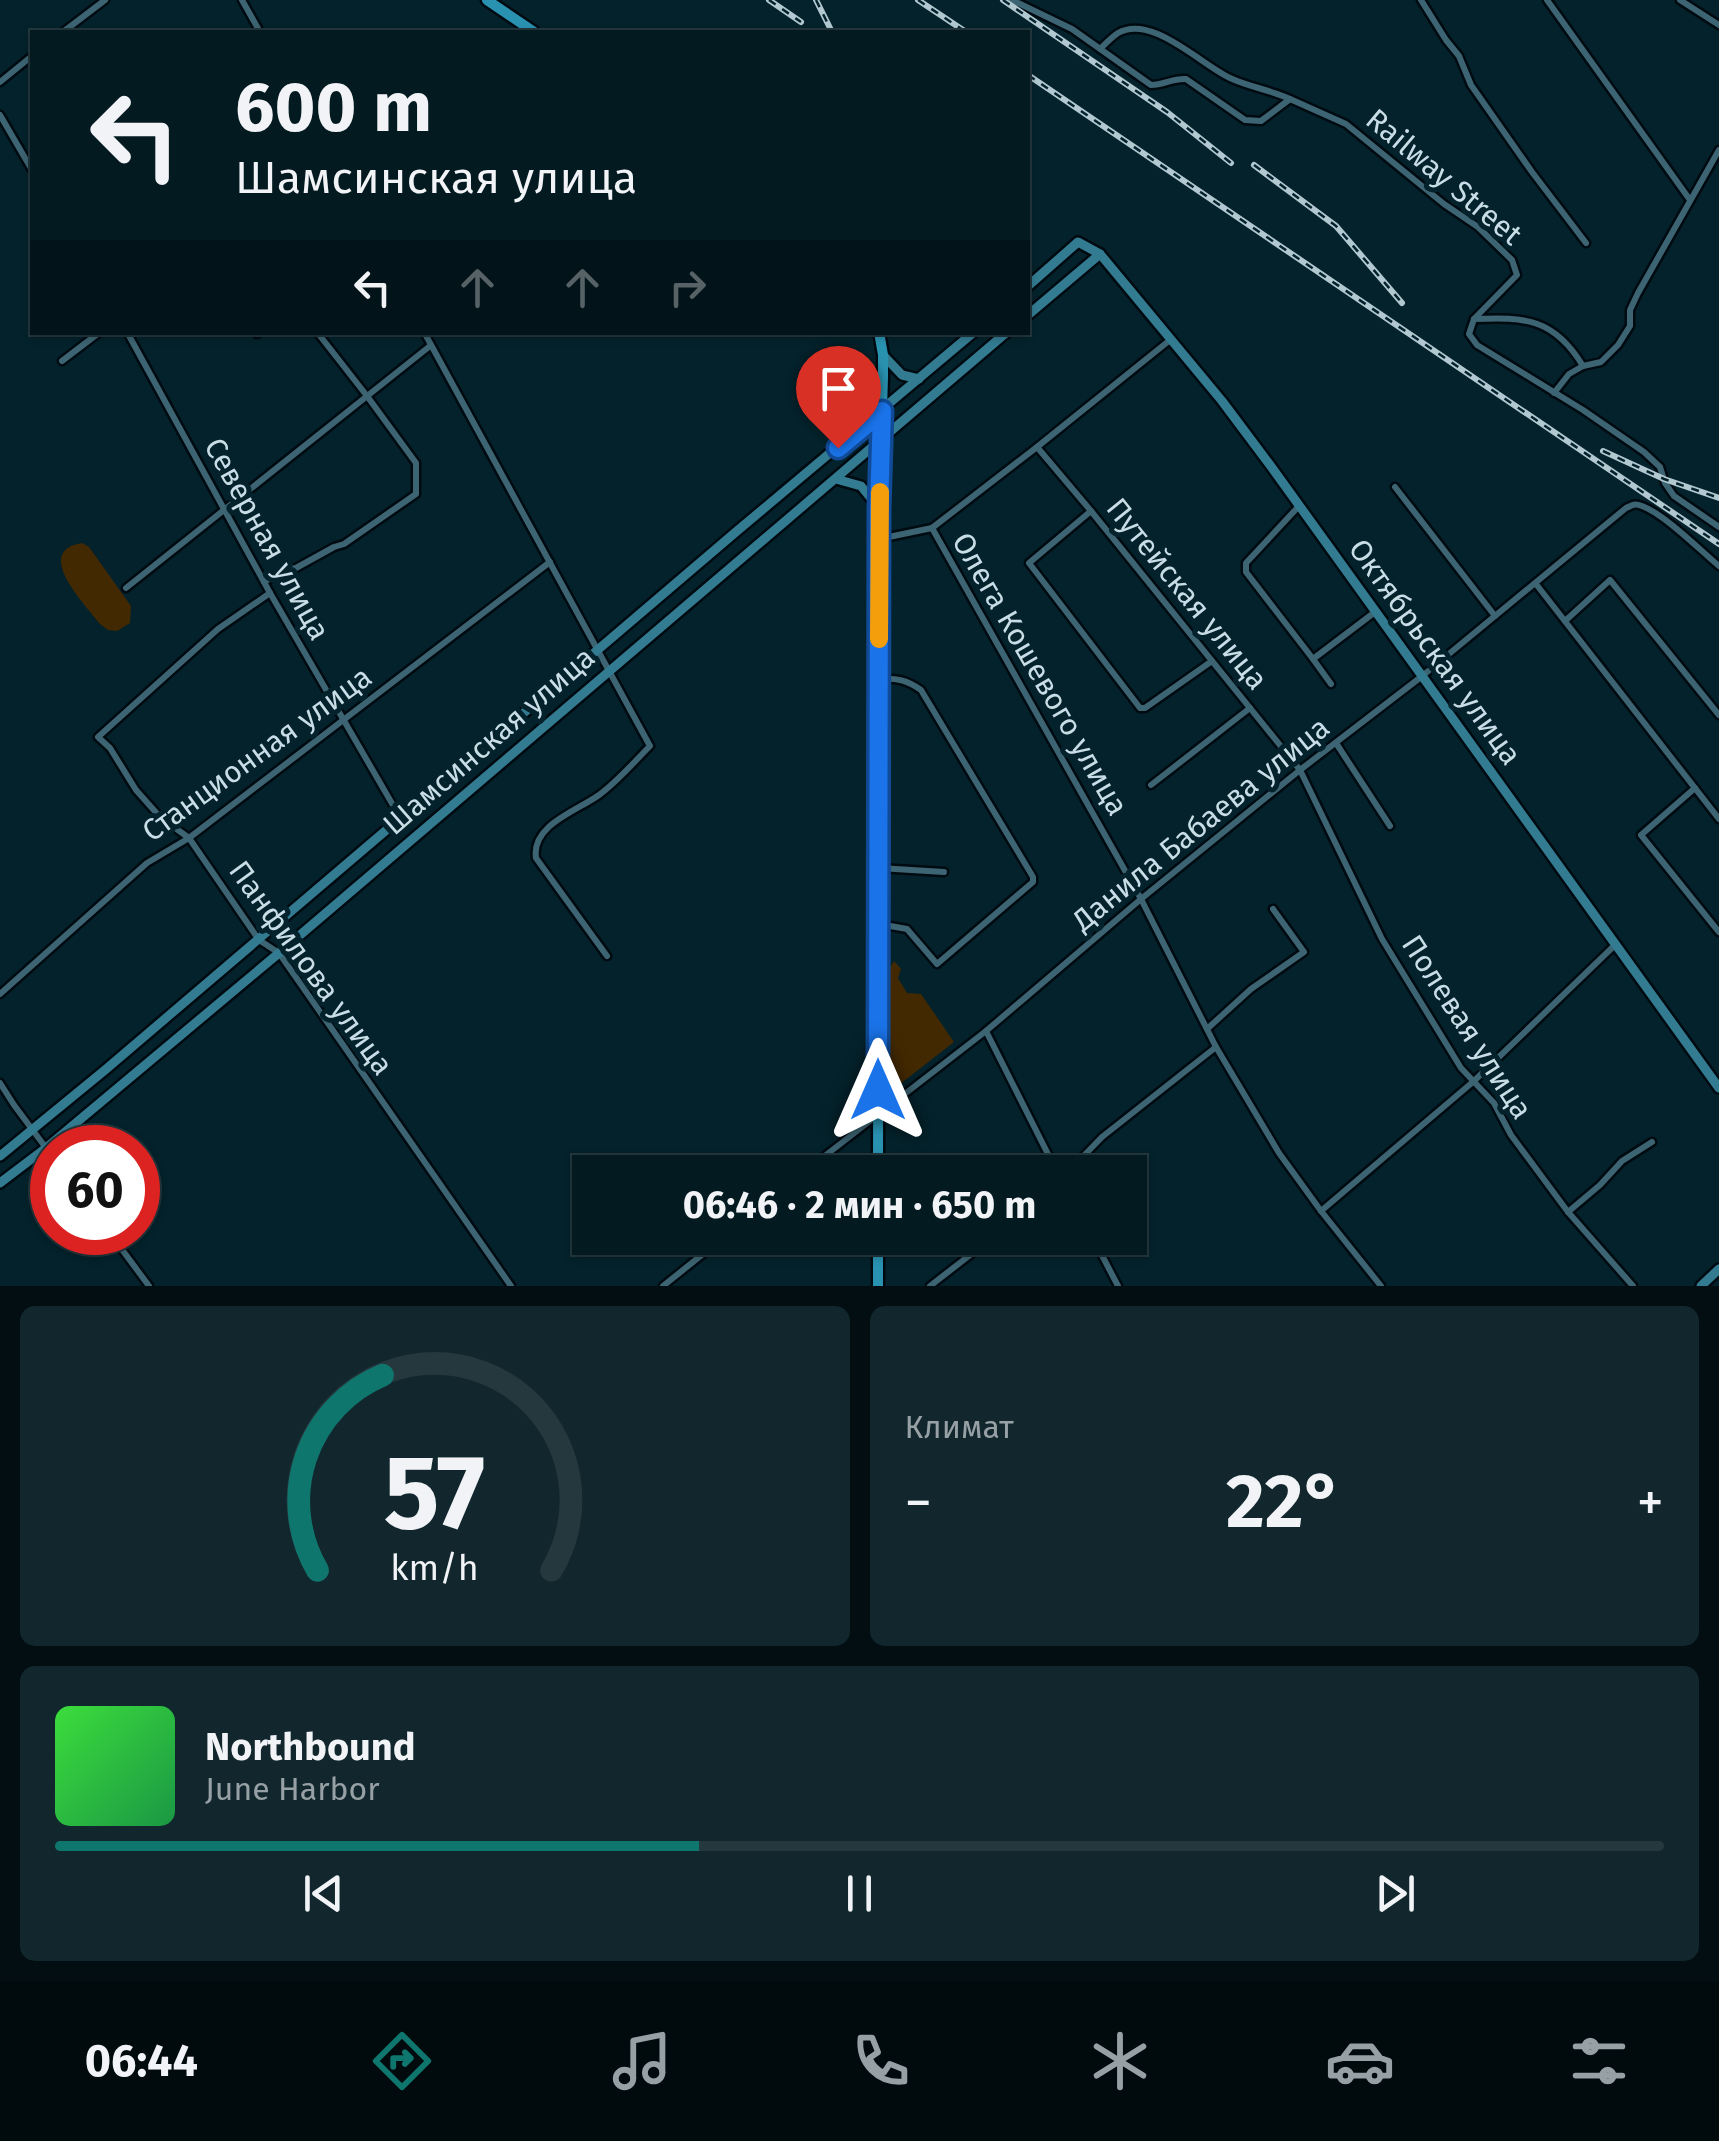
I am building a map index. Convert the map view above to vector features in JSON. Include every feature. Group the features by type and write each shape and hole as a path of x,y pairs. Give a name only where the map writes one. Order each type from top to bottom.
{"main road":[{"path":"488,0 531,30"},
{"path":"1030,284 1078,242 1100,254 1030,313"},
{"name":"Октябрьская улица","path":"1100,254 1222,401 1719,1088"},
{"path":"878,1155 882,438 879,335"},
{"name":"Шамсинская улица","path":"39,1125 970,335"},
{"name":"Шамсинская улица","path":"81,1125 1003,335"},
{"path":"882,355 902,375 919,379"},
{"path":"836,478 861,486 879,508"},
{"name":"Шамсинская улица","path":"0,1156 30,1132"},
{"name":"Шамсинская улица","path":"0,1184 30,1165"},
{"path":"878,1255 878,1286"},
{"path":"1701,1286 1719,1268"}],"street":[{"path":"66,30 105,0"},
{"path":"242,0 259,30"},
{"path":"1012,0 1072,29 1151,85 1186,79 1245,120 1261,121 1290,99"},
{"path":"1422,0 1459,56 1470,85 1586,243"},
{"path":"1547,0 1690,200"},
{"path":"1680,0 1719,25"},
{"name":"Railway Street","path":"1100,49 1120,32 1146,29 1230,78 1346,124 1478,227 1512,260 1518,275 1474,318"},
{"path":"0,82 30,58"},
{"path":"0,115 30,167"},
{"path":"1554,393 1569,374 1601,362 1618,345 1630,326 1630,310 1638,293 1719,150"},
{"path":"1583,366 1559,334 1537,322 1474,318 1469,334 1477,344 1644,452 1660,467 1674,496 1719,527"},
{"path":"62,360 96,335"},
{"name":"Северная улица","path":"128,335 401,819"},
{"path":"264,582 344,544 416,494 416,463 319,335"},
{"path":"426,335 650,746 601,794 545,830 534,848 536,858 606,956"},
{"path":"879,538 932,528 1170,340"},
{"path":"126,588 431,346"},
{"name":"Путейская улица","path":"1037,447 1300,770"},
{"path":"1395,487 1495,616"},
{"name":"Данила Бабаева улица","path":"826,1155 986,1031 1140,897 1421,677 1626,508 1636,504 1643,507 1719,566"},
{"path":"1299,506 1244,568 1331,684"},
{"path":"1091,511 1030,563 1140,708 1212,660"},
{"name":"Олега Кошевого улица","path":"932,528 1140,897 1216,1047 1279,1153 1382,1286"},
{"name":"Станционная улица","path":"0,994 147,863 189,838 550,562"},
{"path":"1564,622 1610,580 1719,715"},
{"path":"1536,584 1719,818"},
{"name":"Панфилова улица","path":"270,593 218,629 98,737 160,817 189,838 259,940 280,953 511,1286"},
{"path":"1312,659 1375,612"},
{"path":"879,680 897,678 921,690 1033,882 937,964 907,929 879,924"},
{"path":"1151,785 1250,708"},
{"path":"1336,743 1390,826"},
{"name":"Полевая улица","path":"1300,770 1382,939 1461,1068 1494,1103 1511,1135 1568,1212 1634,1286"},
{"path":"1696,788 1641,834 1719,932"},
{"path":"879,868 944,872"},
{"path":"1206,1030 1304,952 1273,910"},
{"path":"1321,1211 1474,1081 1616,944"},
{"path":"986,1031 1048,1155"},
{"path":"1085,1155 1216,1047"},
{"path":"0,1083 30,1126"},
{"path":"1568,1212 1622,1162 1652,1142"},
{"path":"126,1255 149,1286"},
{"path":"663,1286 702,1255"},
{"path":"930,1286 970,1255"},
{"path":"1102,1255 1118,1286"}],"shaded area":[{"path":"82,543 89,547 131,606 130,623 117,631 100,624 75,592 62,567 62,556 68,548"},
{"path":"894,961 901,969 898,978 907,993 921,994 954,1042 895,1088 890,1083 889,969"}],"railway":[{"path":"769,0 801,22"},
{"path":"816,0 831,30"},
{"path":"918,0 963,30"},
{"path":"1003,0 1167,112 1231,163"},
{"path":"1030,76 1719,544"},
{"path":"1254,165 1336,226 1402,303"},
{"path":"1603,451 1664,479 1719,498"}],"slow traffic":[{"path":"879,639 880,492"}],"route":[{"path":"838,448 882,411 878,1090"}]}
